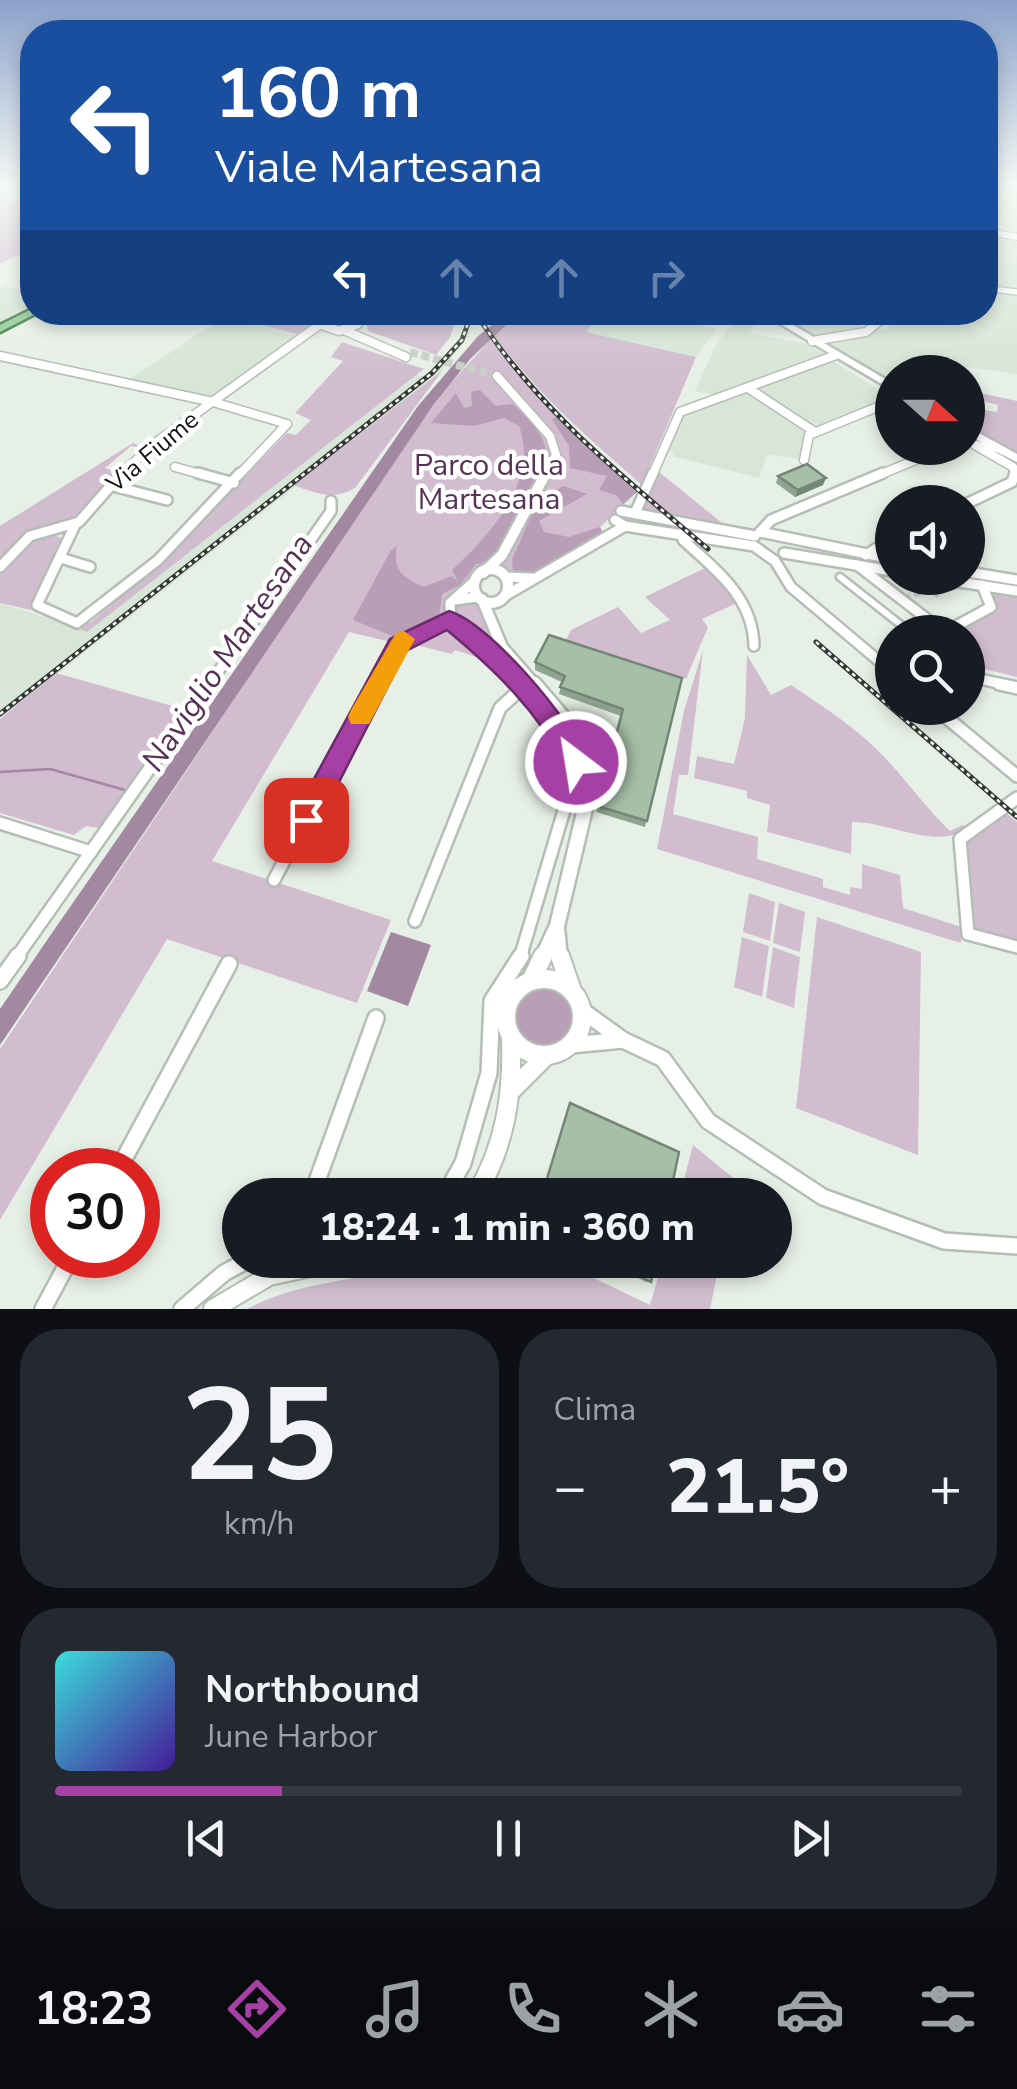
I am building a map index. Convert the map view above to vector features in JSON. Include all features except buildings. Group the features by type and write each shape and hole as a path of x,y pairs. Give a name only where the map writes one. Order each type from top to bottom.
{"main road":[{"path":"786,325 875,377"},
{"path":"985,444 1017,459"}],"street":[{"name":"Via Fiume","path":"234,483 149,568 79,622 38,606 75,525 109,485 168,432 320,325"},
{"path":"326,325 408,354"},
{"path":"337,330 345,325"},
{"path":"361,325 366,336"},
{"path":"812,341 869,331 882,325"},
{"name":"Via Fiume","path":"310,335 337,330"},
{"path":"0,352 213,402 287,424 286,430 234,483 175,467"},
{"path":"450,603 504,597 633,520 641,493 682,410 836,355"},
{"path":"449,620 450,603 502,555 556,456 550,436 512,392 493,377"},
{"path":"748,388 815,432"},
{"path":"804,460 809,435 875,409"},
{"path":"985,448 1013,467 1016,476 1012,482 985,495"},
{"path":"756,538 778,518 904,465"},
{"path":"109,485 167,500"},
{"path":"600,539 641,493"},
{"path":"0,981 332,509 332,501"},
{"path":"618,515 682,533 756,538 777,533 788,541 875,565"},
{"path":"618,515 756,538 768,554 780,558 875,561"},
{"path":"777,533 778,518"},
{"path":"0,567 30,536 75,525"},
{"path":"682,533 683,540 746,604 754,622 754,646"},
{"path":"788,541 780,558 790,587 875,658"},
{"path":"863,562 875,552"},
{"path":"491,618 512,584 506,576 502,555"},
{"path":"61,558 90,567"},
{"path":"863,562 922,615"},
{"path":"484,573 533,578"},
{"path":"985,575 1017,580"},
{"path":"840,577 886,615"},
{"path":"471,584 502,647 583,741 593,763 591,799 557,926 532,979 518,988 509,1002 512,1089 495,1156 484,1178"},
{"path":"985,586 1017,591"},
{"path":"976,615 990,607 985,594"},
{"path":"449,620 503,664 569,742 576,770 522,953 492,1001 489,1073 454,1178"},
{"path":"274,880 398,645 449,620"},
{"path":"985,680 1017,688"},
{"path":"415,921 500,708 522,687"},
{"path":"956,725 1017,776"},
{"path":"1017,798 960,839 968,934 1017,947"},
{"path":"0,823 90,852"},
{"path":"557,926 560,960 578,1002 578,1033 572,1045"},
{"path":"130,1148 229,964"},
{"path":"532,979 560,982 624,1040 663,1059 715,1126 823,1197 944,1241 1017,1246"},
{"path":"318,1178 376,1018"},
{"path":"511,1034 527,1052 545,1057"},
{"path":"512,1089 545,1057 572,1045 624,1040"},
{"path":"182,1309 222,1276"},
{"path":"43,1309 60,1278"},
{"path":"213,1309 266,1278"}],"shaded area":[{"path":"998,247 1017,247 1017,290 998,288"},
{"path":"6,286 20,289 20,317 0,328 0,289"},
{"path":"998,294 1017,296 1017,374 985,369 985,355 875,355 875,371 827,344 890,325 998,325"},
{"path":"212,325 261,325 307,337 213,402 125,382"},
{"path":"464,325 471,325 442,371 0,719 0,603 87,631 417,375 426,377 455,348"},
{"path":"492,325 506,325 471,358 434,404 0,1045 0,1009 418,406"},
{"path":"590,325 698,325 717,329 696,357 585,332"},
{"path":"731,325 754,325 750,334 809,344 825,355 718,396 695,391 716,345"},
{"path":"794,325 864,328 813,336"},
{"path":"831,360 875,387 875,405 817,429 757,389"},
{"path":"480,390 496,406 513,404 533,425 546,449 546,469 489,563 476,564 460,585 442,594 439,619 397,638 353,620 391,550 397,546 396,562 401,572 424,587 452,576 458,582 452,570 481,541 507,506 523,467 519,426 504,418 474,426 431,423 456,393 464,408 472,406 471,392"},
{"path":"750,391 812,431 798,459 767,454 759,478 673,456 674,452 668,451 683,417"},
{"path":"557,417 638,491 623,504 616,495 599,490 607,476 570,468 569,446 552,419"},
{"path":"564,486 587,494 539,521 544,532 569,537 600,527 603,533 540,571 513,571 512,559 539,498"},
{"path":"391,932 431,945 408,1006 367,991"},
{"path":"544,988 565,996 573,1017 565,1038 544,1046 523,1038 515,1017 523,996"}],"green space":[{"path":"0,247 20,247 20,254 0,264"},
{"path":"262,325 316,325 305,336"},
{"path":"367,325 454,325 436,355 368,331"},
{"path":"505,325 591,325 586,332 696,357 642,485 545,395 494,335"},
{"name":"Parco della Martesana","path":"490,340 557,417 638,491 600,527 603,533 524,578 482,573 454,600 477,597 495,635 589,751 587,789 572,785 575,756 503,664 449,620 391,642 349,632 212,861 391,920 357,1003 167,939 43,1148 30,1148 30,1170 0,1220 0,1049 442,393"},
{"path":"342,342 424,369 87,632 76,627 91,622 162,562 287,433 296,435 311,420 295,413 343,361 331,357"},
{"path":"442,371 355,488 332,495 293,485"},
{"path":"985,394 1017,401 1017,452 985,436 985,410 997,412 998,405 985,402"},
{"path":"133,443 143,448 131,446 105,468 116,472 74,520 27,533 0,559 0,526"},
{"path":"659,472 722,523 636,508"},
{"path":"46,534 60,537 63,542 31,610 0,603 0,575 28,543"},
{"path":"707,567 739,602 702,619 708,627 686,679 565,642 571,630 618,607 641,633 670,620 645,597"},
{"path":"987,593 1017,598 1017,677 985,669 985,615 982,615 990,609"},
{"path":"447,628 494,663 455,650 452,654 408,643"},
{"path":"703,650 688,775 679,775 673,814 758,837 757,859 823,879 823,887 850,895 850,887 862,889 862,864 900,875 903,908 961,927 961,943 657,849 684,711"},
{"path":"747,655 771,695 791,685 817,702 877,750 950,831 963,825 967,828 941,837 852,822 851,854 767,832 770,805 747,798 747,791 694,778 697,756 734,764 745,718"},
{"path":"56,673 183,709 100,828 86,826 74,835 0,813 0,719"},
{"path":"1007,814 1017,822 1017,940 972,927 964,843"},
{"path":"749,893 775,902 770,941 743,932"},
{"path":"779,903 805,912 800,952 773,943"},
{"path":"817,917 921,952 918,1155 796,1108"},
{"path":"742,937 769,946 762,997 734,987"},
{"path":"773,947 800,957 794,1008 766,998"},
{"path":"693,1145 733,1178 684,1178"},
{"path":"356,1278 594,1278 650,1305 658,1278 716,1278 710,1309 247,1309 314,1286"}],"waterway":[{"path":"0,772 50,769 125,790"}],"tunnel":[{"path":"410,352 497,376"},
{"path":"905,599 914,595"}],"railway":[{"path":"0,714 432,373 462,340 467,325"},
{"path":"484,325 525,379 582,439 708,549"},
{"path":"816,642 1017,817"}],"slow traffic":[{"path":"360,717 404,639"}],"route":[{"path":"306,820 398,645 449,620 503,664 567,740 576,762"}],"water label":[{"name":"Naviglio Martesana","path":"227,652"}]}
